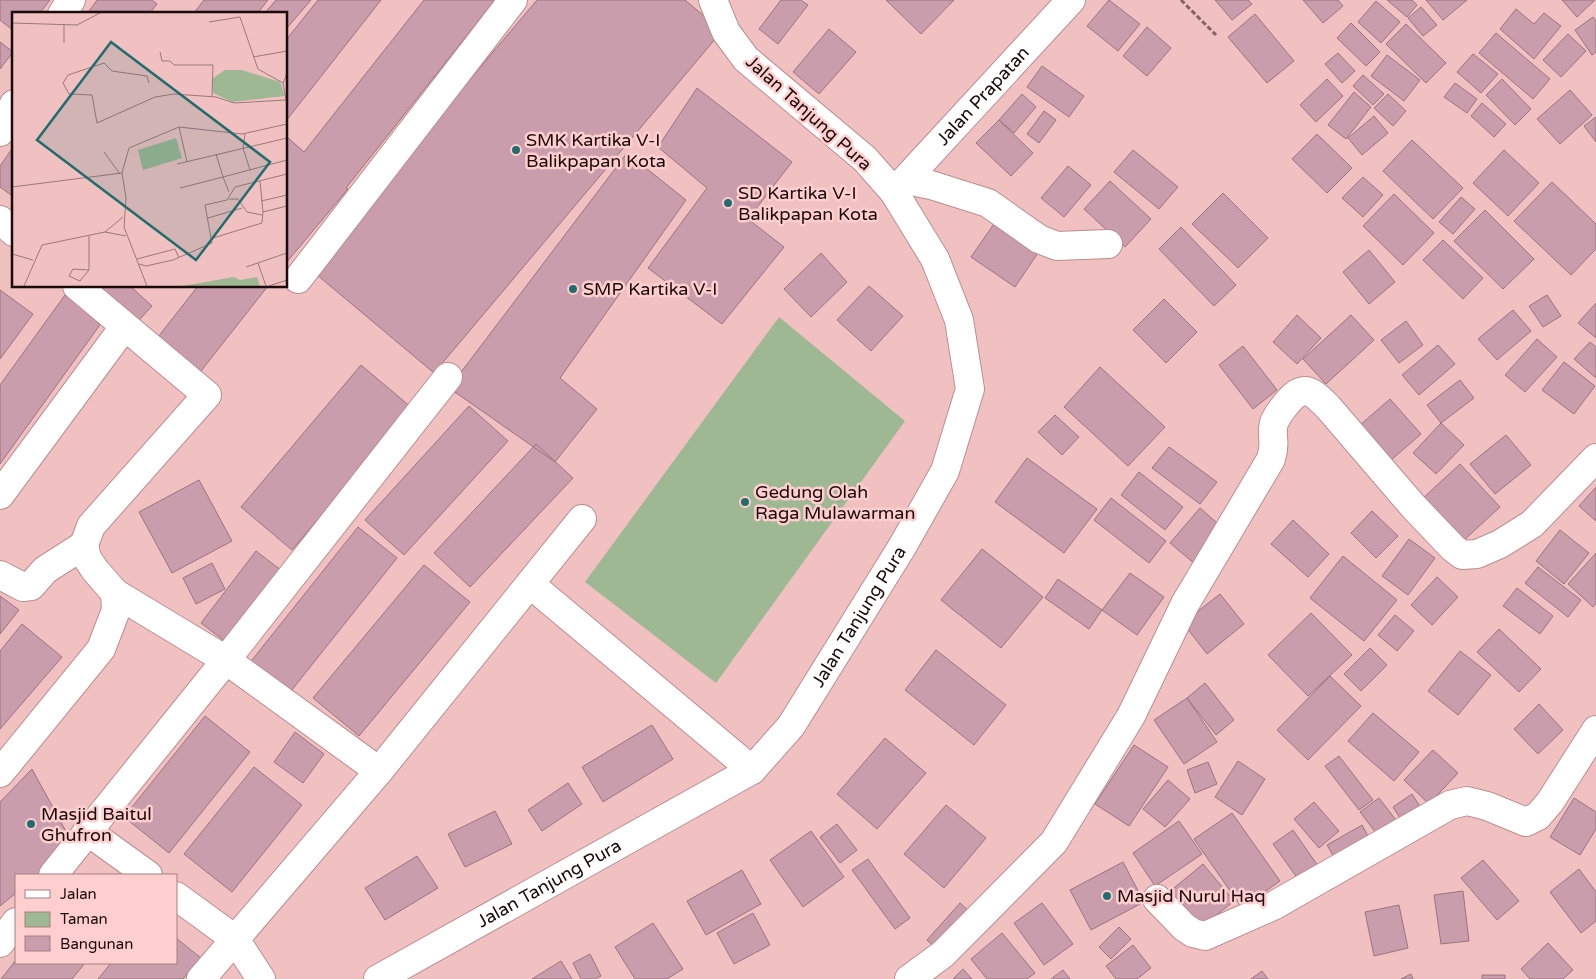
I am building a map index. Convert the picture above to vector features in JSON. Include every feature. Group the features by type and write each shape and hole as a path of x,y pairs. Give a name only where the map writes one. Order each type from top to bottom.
{"street":[{"path":"63,12 71,0"},
{"path":"298,279 513,0"},
{"name":"Jalan Tanjung Pura","path":"378,979 752,770 792,726 902,547 945,471 970,388 959,320 935,259 900,186 865,159 746,58 726,32 713,0"},
{"name":"Jalan Prapatan","path":"900,186 1071,0"},
{"path":"0,132 12,108"},
{"path":"900,186 931,185 988,204 1039,239 1057,246 1108,244"},
{"path":"0,220 12,230"},
{"path":"79,288 208,395 91,526 84,545 87,558 115,593 226,660 379,771"},
{"path":"0,495 124,327"},
{"path":"54,874 226,660 448,377"},
{"path":"909,979 943,954 1054,842 1131,716 1185,604 1272,458 1275,446 1272,426 1292,396 1302,390 1313,393 1328,407 1420,513 1462,555 1477,554 1500,544 1532,524 1596,458"},
{"path":"201,979 379,771 582,519"},
{"path":"0,575 23,587 31,586 45,570 84,545"},
{"path":"530,584 752,770"},
{"path":"0,772 101,648 116,610 115,593"},
{"path":"1157,899 1184,927 1193,933 1205,936 1273,906 1450,805 1467,801 1487,806 1526,822 1538,816 1550,802 1596,730"},
{"path":"87,831 147,874"},
{"path":"178,897 235,939 261,979"},
{"path":"0,943 15,923"}],"path":[{"path":"1181,0 1216,35"}],"green space":[{"name":"Gedung Olah Raga Mulawarman","path":"779,317 905,421 716,683 585,582"}],"building":[{"path":"0,0 50,0 41,12 12,12 12,29 0,20"},
{"path":"97,0 152,0 157,4 151,12 88,12"},
{"path":"204,0 268,0 259,12 195,12"},
{"path":"276,0 311,0 288,27 288,12 266,12"},
{"path":"318,0 381,0 288,118 288,38"},
{"path":"424,0 495,0 346,188 348,189 288,261 288,138 304,152"},
{"name":"SMK Kartika V-I Balikpapan Kota","path":"537,0 685,0 722,31 434,373 310,269"},
{"path":"781,0 801,0 808,5 778,44 759,29"},
{"path":"886,0 954,0 921,34"},
{"path":"1109,0 1140,24 1118,51 1087,26"},
{"path":"1215,0 1248,0 1252,4 1232,20"},
{"path":"1303,0 1338,0 1343,6 1323,23"},
{"path":"1387,0 1412,0 1417,5 1407,17"},
{"path":"1426,0 1467,0 1443,20"},
{"path":"1562,0 1595,0 1577,17"},
{"path":"1376,1 1400,22 1381,43 1358,22"},
{"path":"1421,7 1437,25 1423,36 1408,18"},
{"path":"1516,9 1534,24 1544,13 1561,26 1534,59 1500,29"},
{"path":"1255,14 1294,61 1267,83 1228,37"},
{"path":"1593,17 1596,21 1596,52 1592,55 1575,30"},
{"path":"1351,23 1380,52 1366,66 1337,38"},
{"path":"1406,24 1446,63 1426,83 1386,44"},
{"path":"1147,27 1171,48 1147,76 1123,56"},
{"path":"829,29 856,52 819,94 793,72"},
{"path":"1496,33 1550,79 1533,99 1479,53"},
{"path":"1568,34 1586,51 1561,77 1543,60"},
{"path":"0,42 12,51 12,53 0,69"},
{"path":"1338,53 1355,71 1342,83 1325,64"},
{"path":"1473,54 1498,74 1481,93 1457,72"},
{"path":"1387,55 1420,80 1404,101 1371,76"},
{"path":"1042,66 1084,96 1069,117 1027,87"},
{"path":"1363,75 1384,94 1373,105 1353,86"},
{"path":"1327,79 1343,96 1316,122 1300,105"},
{"path":"1502,79 1531,109 1515,125 1486,95"},
{"path":"1455,83 1477,99 1467,113 1444,97"},
{"name":"SD Kartika V-I Balikpapan Kota","path":"697,88 792,162 748,219 784,247 722,324 648,268 707,188 658,147"},
{"path":"1570,90 1592,115 1560,144 1537,119"},
{"path":"1354,92 1371,107 1346,139 1328,125"},
{"path":"1022,94 1036,107 1014,133 999,120"},
{"path":"1388,94 1406,111 1393,126 1374,108"},
{"path":"1482,103 1506,124 1494,137 1471,116"},
{"path":"1044,111 1056,120 1039,143 1027,134"},
{"path":"1374,116 1388,133 1362,155 1348,138"},
{"path":"1596,117 1596,142 1584,126"},
{"path":"999,120 1033,153 1011,176 976,143"},
{"path":"1317,134 1352,168 1327,193 1292,159"},
{"path":"1412,140 1463,188 1433,219 1383,171"},
{"path":"12,149 12,196 0,187 0,166"},
{"path":"1133,150 1178,187 1159,209 1114,172"},
{"path":"1504,150 1539,183 1508,216 1473,183"},
{"name":"SMP Kartika V-I","path":"627,153 686,200 560,378 597,409 555,462 449,388"},
{"path":"1068,166 1091,185 1064,217 1041,198"},
{"path":"1363,177 1383,195 1363,217 1342,198"},
{"path":"1110,181 1151,219 1125,247 1084,209"},
{"path":"1552,182 1596,224 1596,249 1571,275 1514,221"},
{"path":"1223,193 1268,238 1238,268 1192,224"},
{"path":"1394,194 1434,233 1403,265 1363,226"},
{"path":"1461,197 1475,209 1453,234 1439,222"},
{"path":"1485,210 1534,259 1503,289 1454,241"},
{"path":"998,218 1042,247 1015,287 971,257"},
{"path":"1181,227 1236,285 1214,306 1159,249"},
{"path":"1443,240 1483,278 1463,299 1423,260"},
{"path":"1369,250 1395,282 1369,304 1343,272"},
{"path":"821,253 847,282 811,317 784,289"},
{"path":"869,286 903,316 871,351 837,320"},
{"path":"87,288 132,288 152,306 131,329"},
{"path":"196,288 266,288 201,371 158,337"},
{"path":"0,290 33,314 0,359"},
{"path":"65,295 102,322 0,464 0,385"},
{"path":"1547,295 1561,316 1543,327 1529,306"},
{"path":"1164,299 1197,332 1166,363 1133,330"},
{"path":"1596,303 1596,338 1578,323"},
{"path":"1513,310 1531,331 1497,360 1478,339"},
{"path":"1297,315 1321,338 1297,364 1273,342"},
{"path":"1351,315 1374,340 1326,384 1303,359"},
{"path":"1406,321 1423,345 1399,363 1381,340"},
{"path":"1537,339 1557,357 1525,392 1505,375"},
{"path":"1590,342 1596,347 1596,378 1574,359"},
{"path":"1438,345 1455,364 1419,395 1402,375"},
{"path":"1243,346 1277,390 1253,409 1219,365"},
{"path":"1564,362 1595,386 1574,414 1542,390"},
{"path":"361,365 412,408 292,550 241,507"},
{"path":"1100,367 1165,427 1128,466 1064,407"},
{"path":"1460,380 1474,398 1441,423 1427,405"},
{"path":"1390,399 1421,434 1390,461 1360,425"},
{"path":"469,406 508,441 404,555 365,520"},
{"path":"1055,415 1079,437 1062,455 1038,432"},
{"path":"1441,423 1464,445 1436,474 1413,453"},
{"path":"1506,435 1531,465 1495,494 1470,464"},
{"path":"536,444 573,478 470,587 434,553"},
{"path":"1169,447 1217,482 1200,504 1152,468"},
{"path":"1027,458 1097,509 1064,553 995,502"},
{"path":"1460,464 1500,507 1462,542 1422,499"},
{"path":"1139,472 1183,507 1165,530 1121,495"},
{"path":"199,480 232,541 172,573 139,512"},
{"path":"1596,487 1596,521 1579,506"},
{"path":"1111,498 1166,541 1149,563 1094,520"},
{"path":"1200,508 1224,529 1195,564 1170,543"},
{"path":"1372,511 1398,536 1376,558 1351,533"},
{"path":"1293,520 1329,554 1308,577 1271,544"},
{"path":"358,527 397,558 287,696 248,665"},
{"path":"1560,530 1589,553 1564,584 1536,561"},
{"path":"1409,539 1435,558 1408,595 1382,576"},
{"path":"982,549 1043,597 1001,648 941,600"},
{"path":"256,551 286,574 231,646 201,623"},
{"path":"1596,553 1596,603 1593,607 1568,584"},
{"path":"1343,556 1397,600 1364,641 1310,598"},
{"path":"212,563 225,589 196,604 183,578"},
{"path":"424,565 470,602 359,736 313,698"},
{"path":"1538,567 1581,600 1568,617 1525,583"},
{"path":"1130,573 1164,597 1137,635 1102,610"},
{"path":"1437,577 1458,597 1432,625 1411,605"},
{"path":"1058,579 1102,610 1089,629 1045,598"},
{"path":"1517,588 1553,616 1540,634 1503,606"},
{"path":"1220,594 1244,624 1207,654 1183,623"},
{"path":"0,596 19,610 0,634"},
{"path":"1311,613 1352,655 1308,696 1268,655"},
{"path":"1395,615 1414,631 1397,651 1378,635"},
{"path":"22,624 62,657 0,729 0,651"},
{"path":"1499,629 1541,669 1519,692 1477,652"},
{"path":"1370,648 1387,665 1361,691 1344,674"},
{"path":"936,650 1006,705 974,745 905,690"},
{"path":"1460,651 1491,675 1458,715 1428,691"},
{"path":"1330,676 1361,706 1308,760 1277,730"},
{"path":"1205,683 1234,720 1216,735 1187,698"},
{"path":"1187,698 1217,742 1184,764 1154,720"},
{"path":"1539,704 1563,730 1538,754 1514,729"},
{"path":"1373,713 1419,752 1394,781 1348,741"},
{"path":"205,716 250,752 169,853 124,817"},
{"path":"652,725 673,759 603,802 582,767"},
{"path":"295,732 324,754 303,783 274,762"},
{"path":"885,738 926,773 877,829 837,794"},
{"path":"1134,745 1168,767 1129,826 1095,804"},
{"path":"1433,750 1458,773 1429,804 1404,780"},
{"path":"1339,756 1373,800 1359,810 1325,766"},
{"path":"1238,761 1265,779 1242,815 1215,797"},
{"path":"1208,762 1217,784 1195,793 1187,770"},
{"path":"254,767 302,805 232,892 184,854"},
{"name":"Masjid Baitul Ghufron","path":"32,769 74,846 39,874 15,874 15,894 0,906 0,802"},
{"path":"1168,780 1190,799 1165,827 1143,809"},
{"path":"568,783 582,804 542,831 528,810"},
{"path":"1412,794 1426,816 1407,829 1393,807"},
{"path":"1379,798 1402,828 1383,842 1360,812"},
{"path":"1574,798 1596,812 1596,829 1580,855 1550,837"},
{"path":"1314,802 1339,831 1319,848 1294,819"},
{"path":"946,805 986,838 944,888 904,854"},
{"path":"495,811 512,844 465,867 448,834"},
{"path":"1232,813 1280,881 1242,908 1194,839"},
{"path":"1179,821 1202,854 1155,886 1133,853"},
{"path":"837,824 857,850 840,863 820,837"},
{"path":"1362,825 1374,847 1339,866 1327,845"},
{"path":"1293,830 1318,866 1298,879 1273,844"},
{"path":"811,831 844,877 803,907 770,860"},
{"path":"417,856 438,888 385,920 365,888"},
{"path":"868,859 910,918 895,929 852,870"},
{"path":"1483,860 1519,901 1497,920 1461,878"},
{"name":"Masjid Nurul Haq","path":"1123,862 1144,902 1091,930 1070,890"},
{"path":"1203,864 1234,901 1198,930 1168,893"},
{"path":"1579,869 1596,892 1596,921 1581,933 1550,892"},
{"path":"742,870 761,904 706,935 687,901"},
{"path":"1463,891 1469,941 1441,944 1434,895"},
{"path":"960,903 973,915 940,952 927,940"},
{"path":"1042,903 1073,944 1044,965 1014,923"},
{"path":"1399,905 1408,948 1374,956 1365,912"},
{"path":"753,913 770,945 734,964 717,933"},
{"path":"653,923 683,969 667,979 635,979 615,947"},
{"path":"1119,927 1131,939 1111,959 1099,947"},
{"path":"1002,933 1035,973 1027,979 987,979 971,959"},
{"path":"178,940 201,958 183,979 98,979 110,964 178,964"},
{"path":"1548,943 1573,970 1563,979 1530,979 1521,969"},
{"path":"1133,945 1151,968 1137,979 1116,979 1106,966"},
{"path":"590,954 601,976 595,979 581,979 573,963"},
{"path":"15,961 15,964 84,964 72,979 1,979"},
{"path":"561,961 572,979 532,979"},
{"path":"963,969 972,979 953,979"},
{"path":"1063,970 1070,979 1051,979"},
{"path":"1262,971 1268,979 1251,979"},
{"path":"1411,974 1413,979 1401,979"},
{"path":"1482,975 1505,975 1505,979 1482,979"}],"place":[{"name":"SMK Kartika V-I Balikpapan Kota","path":"516,150"},
{"name":"SD Kartika V-I Balikpapan Kota","path":"728,203"},
{"name":"SMP Kartika V-I","path":"573,289"},
{"name":"Gedung Olah Raga Mulawarman","path":"745,502"},
{"name":"Masjid Baitul Ghufron","path":"31,824"},
{"name":"Masjid Nurul Haq","path":"1107,896"}]}
